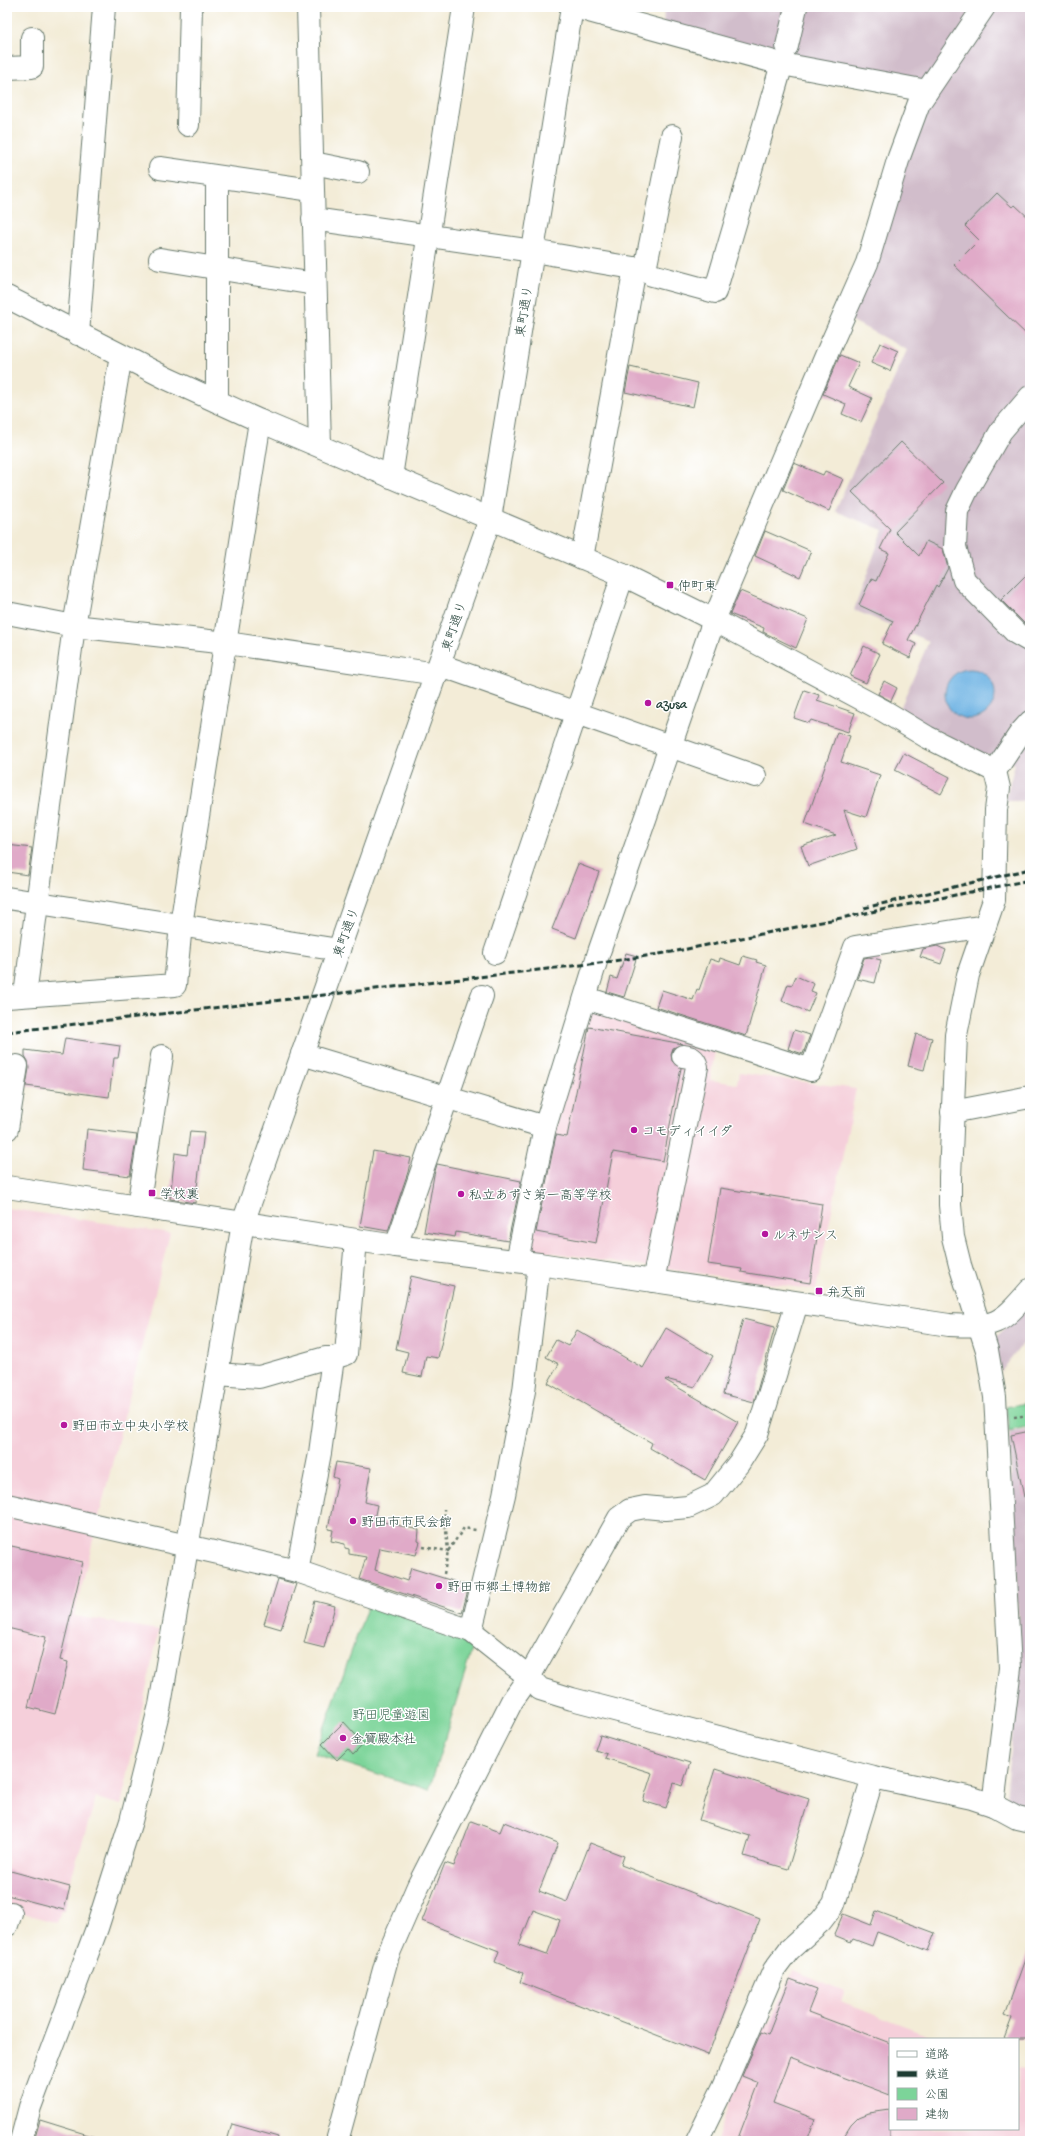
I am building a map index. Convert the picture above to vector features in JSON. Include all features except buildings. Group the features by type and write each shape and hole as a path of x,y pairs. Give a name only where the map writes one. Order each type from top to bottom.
{"street":[{"path":"78,334 104,7"},
{"path":"188,125 191,7"},
{"path":"308,7 320,446"},
{"path":"391,477 464,7"},
{"path":"573,7 785,55 927,91"},
{"name":"東町通り","path":"21,2141 30,2107 97,1928 131,1821 160,1705 243,1223 490,519 573,7"},
{"path":"313,219 533,251 640,269 652,275 715,292 785,55 796,7"},
{"path":"517,1261 545,1128 599,952 714,620 867,264 899,157 919,103 984,7"},
{"path":"7,68 32,68 32,38"},
{"path":"582,558 640,269 672,136"},
{"path":"313,163 358,172"},
{"path":"160,168 312,190"},
{"path":"216,401 217,177"},
{"path":"160,259 315,284"},
{"path":"7,297 121,356 260,421 623,575 714,620 884,711 926,737 995,771"},
{"path":"121,356 74,626 37,902 16,996 175,985 181,925 227,643 260,421"},
{"path":"1030,397 1001,431 967,490 957,511 955,547 964,580 1016,633 1030,641"},
{"path":"495,953 623,575"},
{"path":"7,613 74,626 227,643 438,670 576,712 755,776"},
{"path":"993,1805 1010,1668 995,1397 987,1350 960,1265 953,1237 950,1205 952,1112 956,1035 968,975 994,900 996,810 999,788 995,771 1021,732 1030,722"},
{"path":"7,898 339,950"},
{"path":"586,998 811,1070 855,947 985,926"},
{"path":"396,1246 482,996"},
{"path":"302,1054 545,1128"},
{"path":"138,1207 162,1056"},
{"path":"654,1281 697,1067 696,1060 691,1057 683,1056"},
{"path":"7,1129 18,1066"},
{"path":"952,1112 1030,1098"},
{"path":"7,1188 396,1246 539,1264 949,1325 980,1327 993,1324 1010,1314 1030,1290"},
{"path":"217,1374 259,1377 324,1358 332,1358 346,1354 356,1240"},
{"path":"471,1631 494,1534 524,1391 539,1264"},
{"path":"337,2141 388,1955 418,1886 512,1701 529,1677 619,1518 630,1510 645,1507 666,1509 688,1507 713,1494 738,1463 757,1434 797,1302"},
{"path":"297,1571 320,1453 332,1358"},
{"path":"7,1505 297,1571 471,1631 529,1677 540,1689 572,1699 873,1777 972,1798 993,1805 1017,1818 1030,1821"},
{"path":"697,2141 724,2086 774,1970 789,1950 821,1921 834,1904 873,1777"}],"path":[{"path":"444,1509 448,1551 444,1574"},
{"path":"448,1551 464,1528 494,1534"},
{"path":"423,1547 448,1551"}],"shaded area":[{"path":"664,7 979,7 929,81 916,85 663,28"},
{"path":"990,7 1030,7 1030,800 1020,801 1005,801 1015,764 994,755 982,754 899,711 929,641 854,610 883,530 835,511 907,350 847,318 914,131"},
{"path":"593,1006 716,1045 710,1080 737,1084 739,1073 856,1089 816,1290 534,1250 527,1241 555,1128"},
{"name":"野田市立中央小学校","path":"7,1208 170,1233 74,1616 159,1630 121,1805 96,1798 57,1923 7,1908"},
{"path":"1030,1299 1030,1334 1001,1372 994,1340"},
{"path":"1030,1428 1030,1807 1011,1802 1006,1798 1020,1661 1009,1432"},
{"path":"793,1971 845,1991 841,2002 937,2038 889,2038 889,2130 1019,2130 1019,2068 1030,2073 1030,2141 717,2141 733,2088 758,2029 770,2021"}],"green space":[{"path":"1030,1402 1030,1426 1009,1431 1006,1407"},
{"name":"野田児童遊園","path":"369,1602 474,1643 429,1790 315,1754"}],"water":[{"path":"970,669 980,671 988,676 993,684 995,694 993,704 988,712 980,717 970,719 960,717 952,712 947,704 945,694 947,684 952,676 960,671"}],"railway":[{"path":"864,908 1030,869"},
{"path":"7,1032 607,962 672,952 1030,880"}],"place":[{"name":"仲町東","path":"670,585"},
{"name":"azusa","path":"648,703"},
{"name":"コモディイイダ","path":"634,1130"},
{"name":"学校裏","path":"152,1193"},
{"name":"私立あずさ第一高等学校","path":"461,1194"},
{"name":"ルネサンス","path":"765,1234"},
{"name":"弁天前","path":"819,1291"},
{"name":"野田市立中央小学校","path":"64,1425"},
{"name":"野田市市民会館","path":"353,1521"},
{"name":"野田市郷土博物館","path":"439,1586"},
{"name":"金寶殿本社","path":"343,1738"}]}
